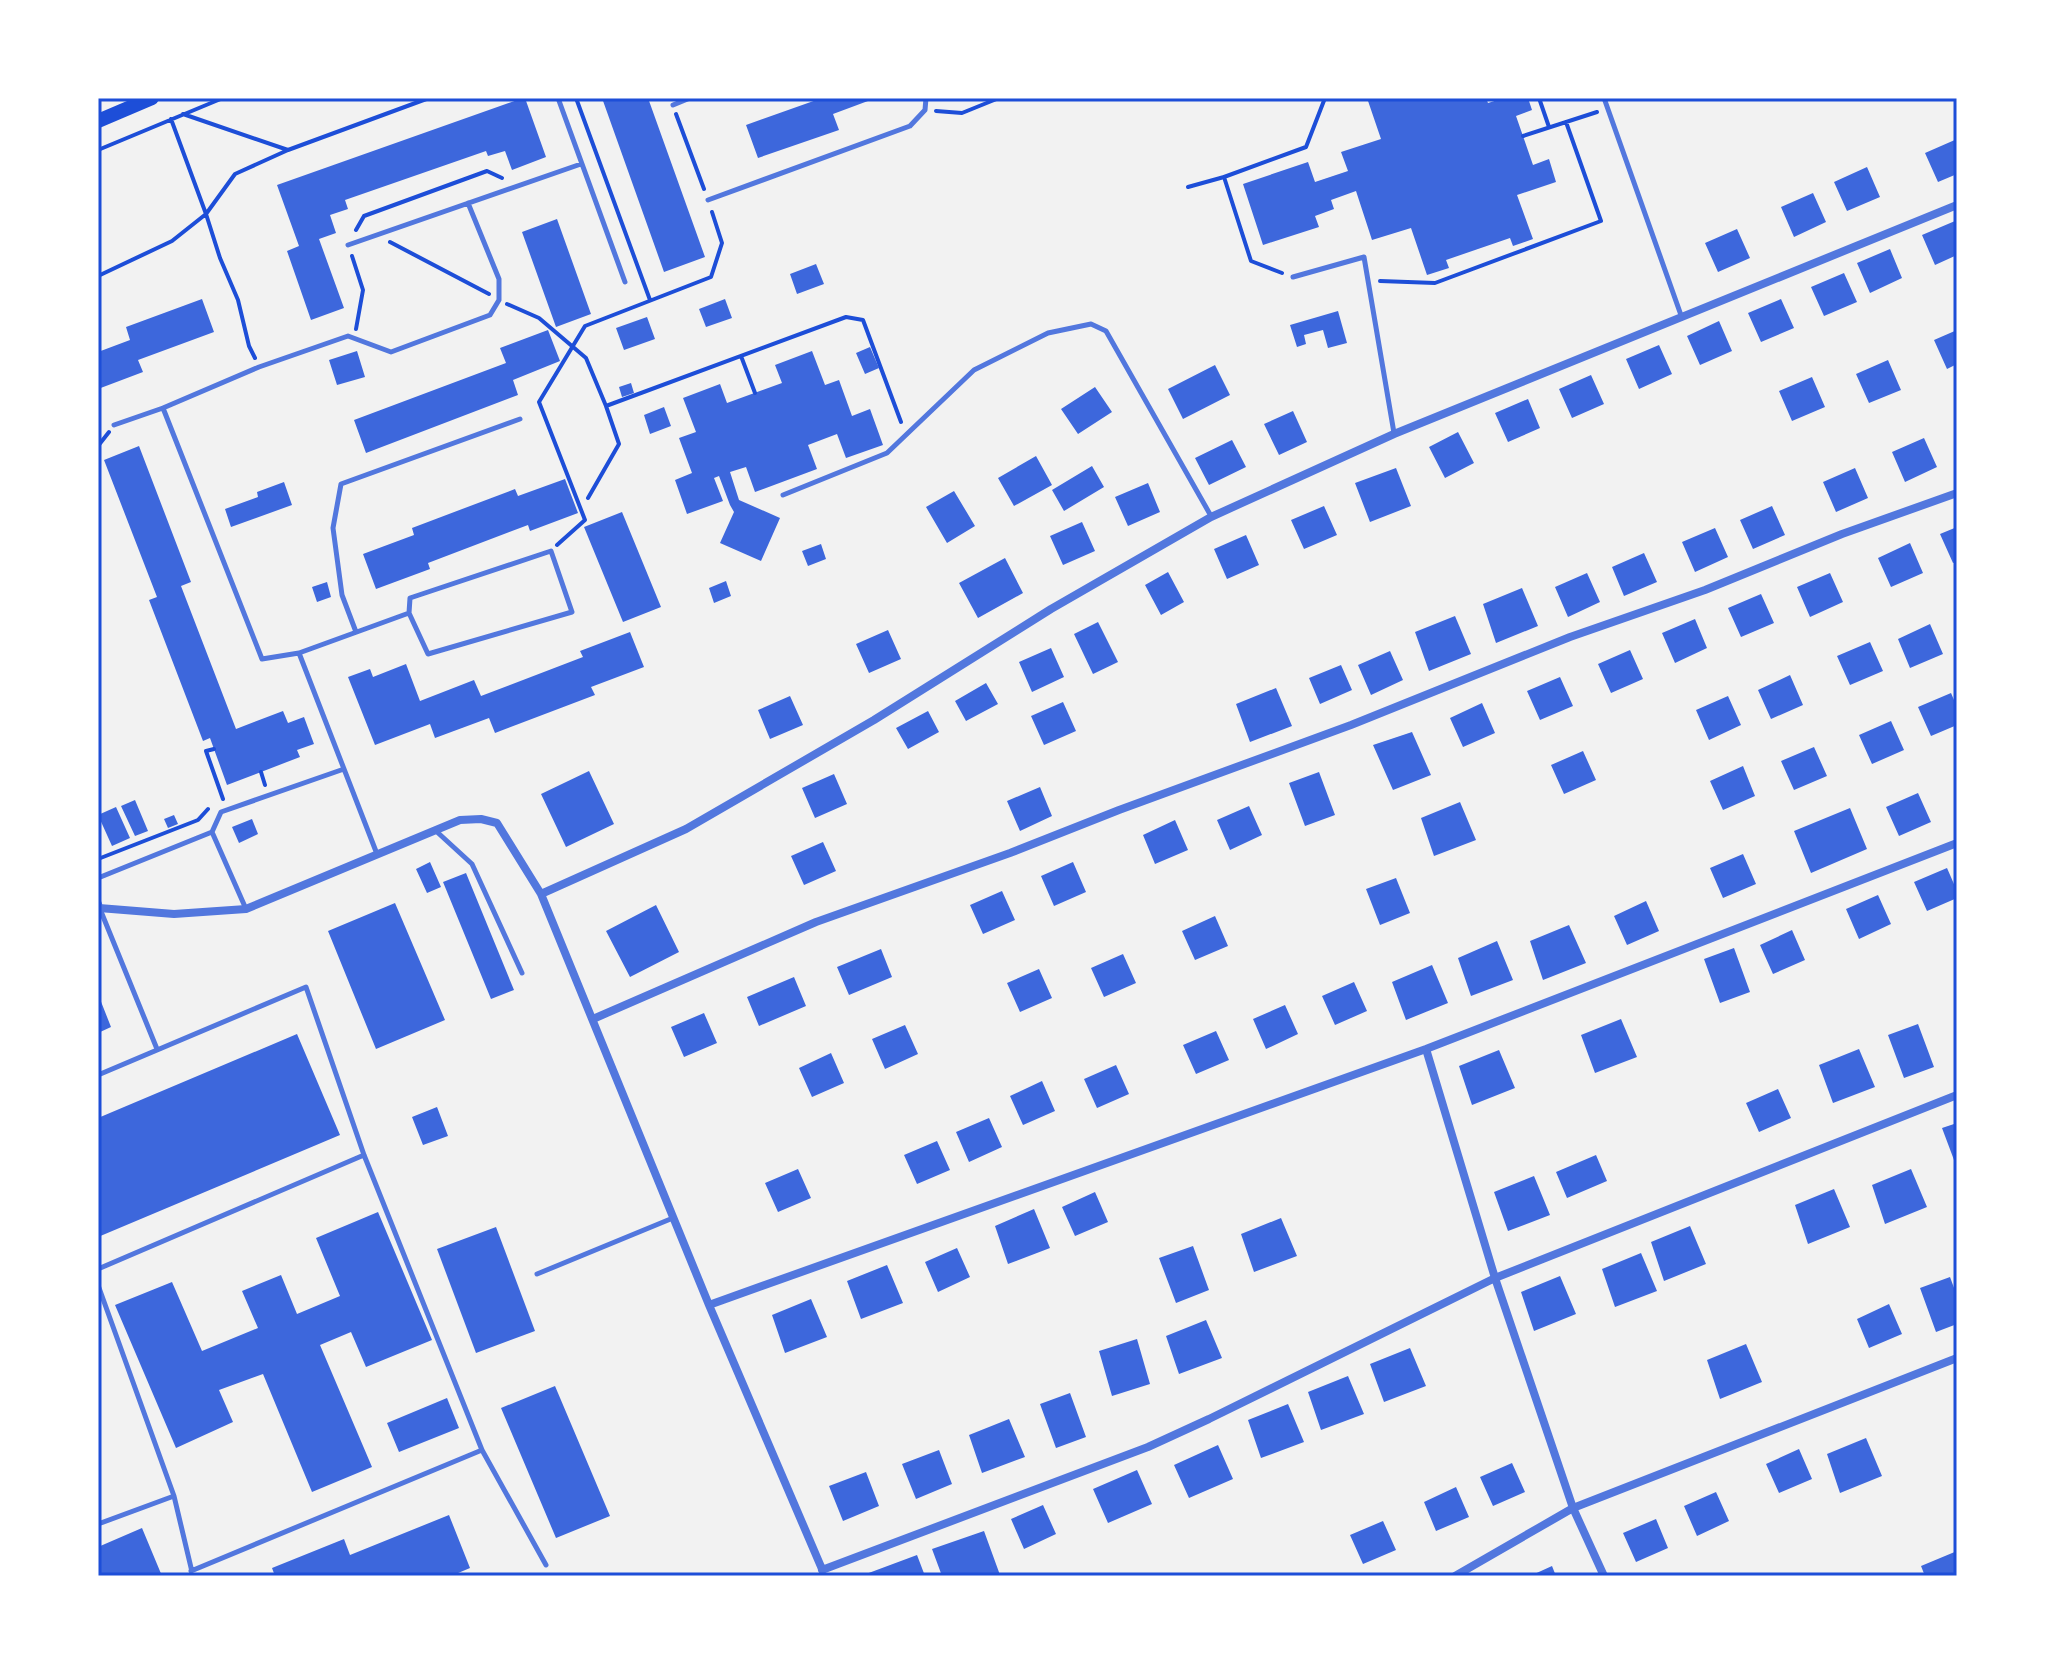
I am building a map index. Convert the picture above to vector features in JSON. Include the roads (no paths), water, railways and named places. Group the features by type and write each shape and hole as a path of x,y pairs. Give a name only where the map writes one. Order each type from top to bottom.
{"main road":[{"path":"98,121 152,98"}],"street":[{"path":"541,894 686,829 874,720 1051,609 1211,517 1394,434 1957,205"},
{"path":"593,1019 816,922 1351,725 1570,637 1705,590 1842,534 1957,493"},
{"path":"99,906 174,914 246,909 460,820 481,819 497,823 541,894 709,1305 824,1573 1148,1447 1495,1278 1957,1095"},
{"path":"709,1305 1426,1049 1957,843"},
{"path":"1426,1049 1495,1278 1573,1508 1604,1576"},
{"path":"1455,1576 1573,1508 1957,1358"}],"lane":[{"path":"558,98 625,282"},
{"path":"673,105 690,98"},
{"path":"708,200 910,126 925,110 926,98"},
{"path":"1604,98 1682,318"},
{"path":"348,245 581,164"},
{"path":"114,425 163,408 259,367 348,336 391,352 490,315 499,300 499,279 468,203"},
{"path":"1293,277 1364,257 1394,434"},
{"path":"783,495 887,453 974,370 1048,333 1091,324 1106,331 1211,517"},
{"path":"163,408 262,659 299,653 409,613"},
{"path":"356,632 342,595 333,528 341,484 520,419"},
{"path":"551,551 572,612 428,654 409,613 410,598 551,551"},
{"path":"299,653 377,855"},
{"path":"98,878 212,832 221,812 344,769"},
{"path":"435,831 472,864 522,973"},
{"path":"212,832 246,909"},
{"path":"99,906 157,1049"},
{"path":"98,1075 306,987 364,1155 482,1450 546,1565"},
{"path":"98,1269 364,1155"},
{"path":"537,1274 674,1218"},
{"path":"98,1285 174,1496 192,1573 482,1450"},
{"path":"98,1524 174,1496"}]}
